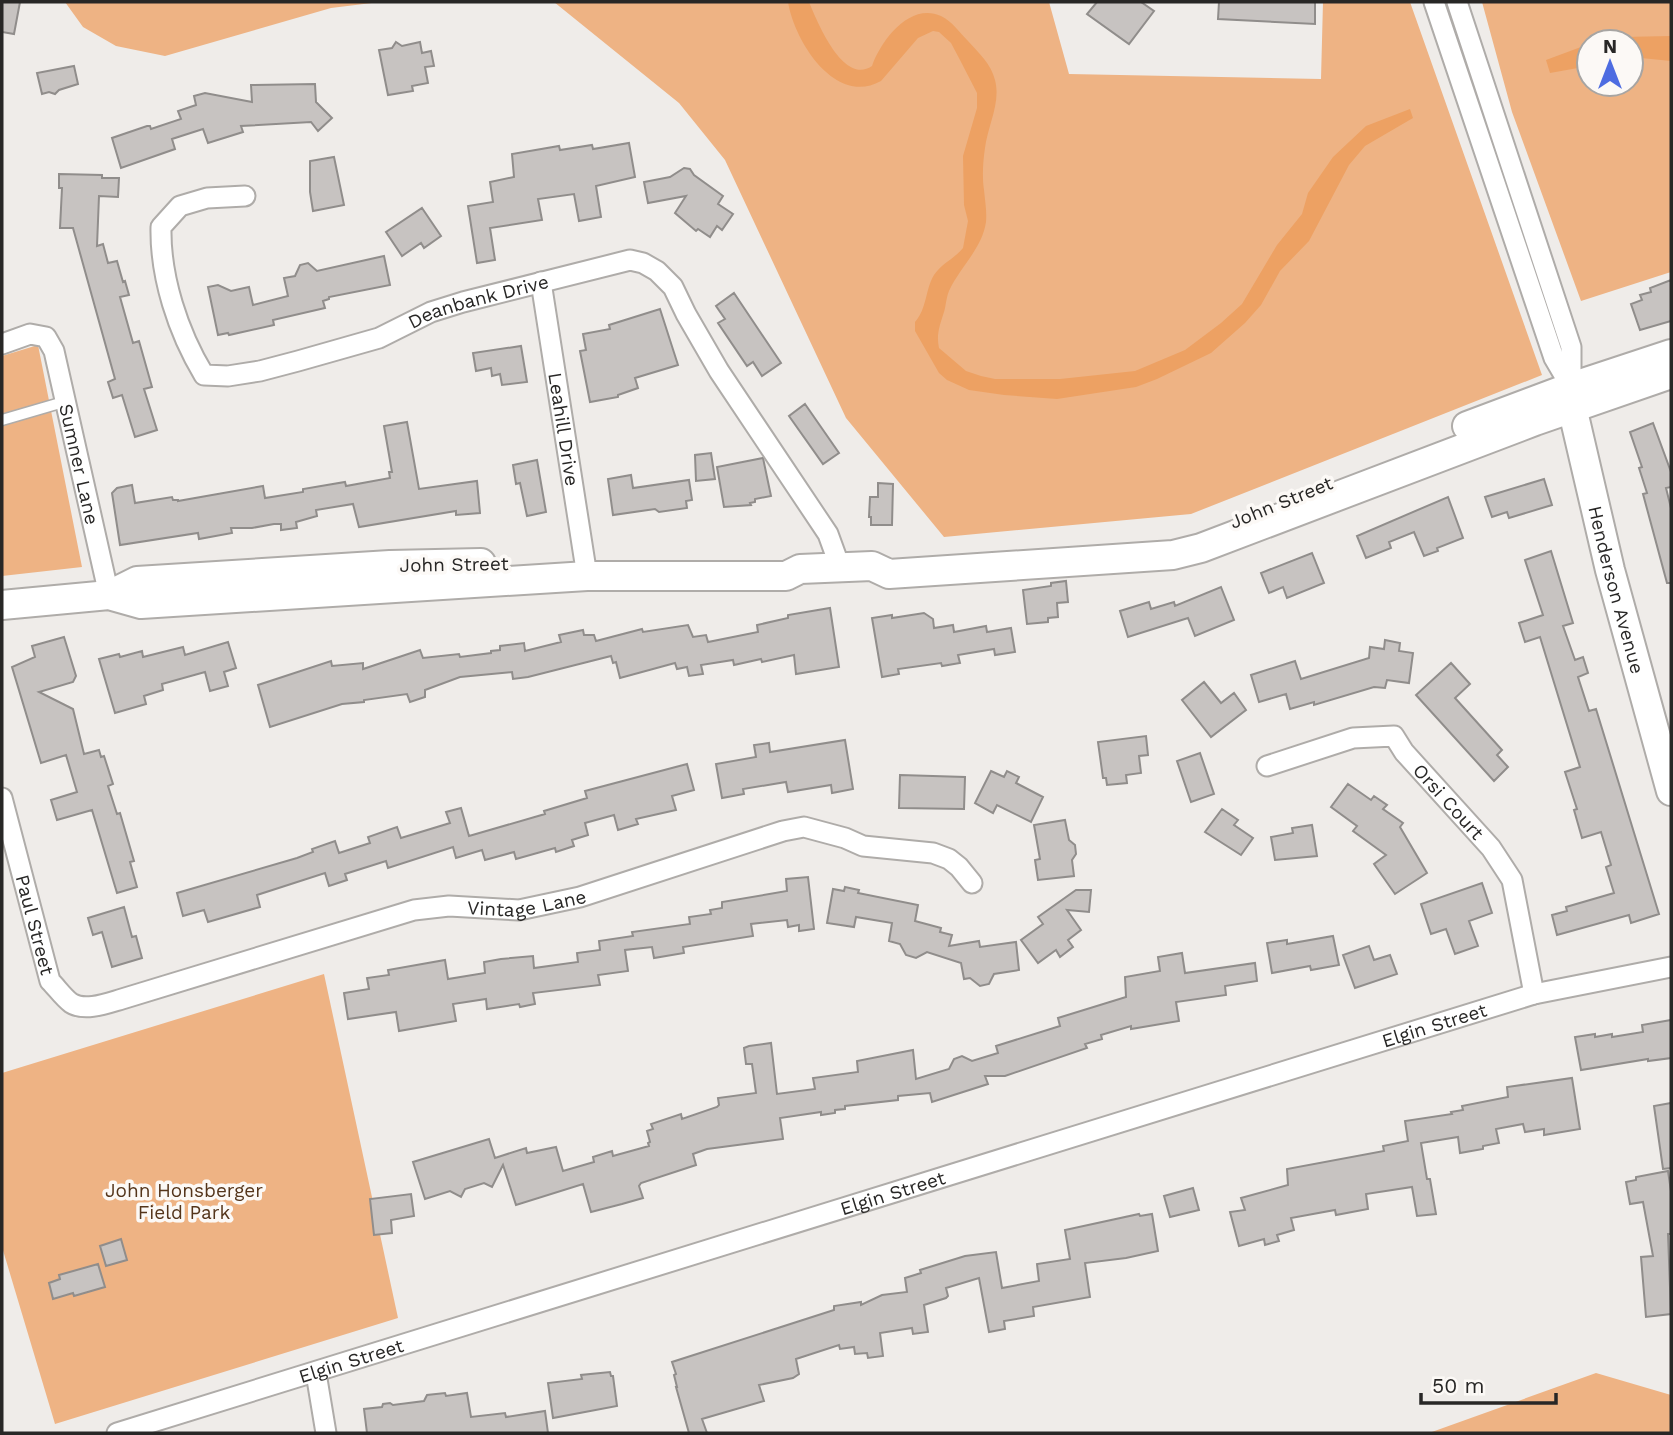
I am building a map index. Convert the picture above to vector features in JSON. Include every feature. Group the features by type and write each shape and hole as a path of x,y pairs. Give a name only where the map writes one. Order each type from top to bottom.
{"main road":[{"name":"John Street","path":"2,605 109,595 141,604 586,569 786,576 800,569 872,566 889,574 1161,556 1201,548 1671,354"},
{"name":"John Street","path":"1571,397 1671,374"},
{"name":"Henderson Avenue","path":"1571,397 1610,570 1671,791"}],"street":[{"name":"Henderson Avenue","path":"1434,2 1553,358 1571,397"},
{"name":"Henderson Avenue","path":"1457,2 1572,347 1571,397"},
{"name":"Deanbank Drive","path":"245,196 207,198 180,206 161,227 161,253 176,310 191,354 204,375 228,376 260,371 379,338 431,312 630,260 643,263 657,271 673,287 685,314 719,371 828,534 840,567"},
{"name":"Leahill Drive","path":"541,282 586,569"},
{"name":"Sumner Lane","path":"2,344 30,334 46,337 54,351 109,595"},
{"name":"Orsi Court","path":"1267,766 1353,738 1394,736 1404,752 1491,848 1512,880 1534,993"},
{"name":"Paul Street","path":"2,798 50,981 71,1003"},
{"name":"Vintage Lane","path":"71,1003 95,1006 414,910 449,906 519,909 551,905 783,831 804,827 863,846 933,853 949,859 972,883"},
{"name":"Elgin Street","path":"117,1433 1534,993 1671,967"},
{"path":"316,1373 326,1433"}],"lane":[{"path":"2,420 67,401"}],"green space":[{"path":"65,2 380,2 331,8 165,56 116,46 83,27"},
{"path":"554,2 1049,2 1069,74 1321,79 1323,2 1410,2 1542,375 1191,514 944,537 846,418 725,160 679,103"},
{"path":"1482,2 1671,2 1671,272 1581,301 1512,112"},
{"path":"38,345 82,567 2,576 2,356"},
{"name":"John Honsberger Field Park","path":"324,974 398,1318 55,1424 2,1247 2,1073"},
{"path":"1596,1373 1671,1395 1671,1433 1429,1433"}],"shaded area":[{"path":"788,2 809,2 833,49 841,60 851,67 861,70 872,66 882,45 898,26 918,14 930,13 945,18 952,24 991,69 996,97 984,158 986,222 980,241 949,291 938,338 939,348 966,371 995,379 1060,379 1135,371 1185,350 1242,304 1277,245 1302,214 1308,193 1333,157 1366,126 1410,109 1413,118 1365,146 1349,165 1309,241 1280,271 1261,305 1211,353 1136,387 1057,399 969,390 947,380 939,373 915,331 915,322 922,311 934,275 963,248 968,221 964,205 963,156 977,108 977,93 951,43 939,32 933,31 918,38 881,81 864,87 848,85 820,66 808,51"},
{"path":"1671,36 1671,61 1645,58 1645,37"},
{"path":"1575,49 1575,69 1550,73 1546,60"}],"building":[{"path":"2,2 20,2 14,34 2,32"},
{"path":"1097,2 1141,2 1154,11 1129,44 1087,14"},
{"path":"1219,2 1315,2 1315,24 1218,19"},
{"path":"396,42 402,46 420,42 422,53 431,51 434,66 425,67 428,83 412,86 413,91 388,95 379,50 392,48"},
{"path":"74,66 78,84 55,94 42,94 37,73"},
{"path":"315,84 316,102 332,118 318,131 311,122 241,126 243,132 208,143 203,129 172,139 175,149 121,168 112,138 147,126 151,129 181,119 178,111 196,105 194,96 205,93 252,102 251,85"},
{"path":"629,143 635,177 596,186 601,217 579,221 574,194 538,199 542,220 490,228 495,260 477,263 468,206 493,202 490,182 514,177 512,154 559,146 560,150 592,145 593,149"},
{"path":"334,157 344,205 313,211 310,161"},
{"path":"684,168 690,169 694,175 723,196 718,204 733,214 722,230 717,226 710,237 698,229 696,231 675,213 686,196 648,203 644,182 670,177"},
{"path":"59,174 119,178 118,197 99,196 97,246 103,244 108,263 117,261 123,282 125,281 129,295 120,297 133,343 139,341 152,387 144,389 157,430 135,437 122,395 113,398 108,382 115,379 73,228 60,228 62,188 59,188"},
{"path":"422,208 441,236 424,248 421,243 402,256 386,232"},
{"path":"384,256 390,285 329,297 323,301 325,308 273,320 274,325 218,335 208,287 218,285 231,291 249,287 253,305 288,296 284,278 295,276 300,265 308,263 317,271"},
{"path":"1671,280 1671,321 1640,330 1631,304 1642,300 1640,295 1651,292 1650,288"},
{"path":"734,293 781,363 762,376 753,362 747,366 718,323 725,319 716,306"},
{"path":"660,309 678,365 635,378 638,388 618,397 590,402 580,351 586,350 583,334 610,329 609,325"},
{"path":"521,346 527,382 502,385 500,374 492,376 491,368 476,371 473,353"},
{"path":"805,404 839,453 823,464 789,416"},
{"path":"407,422 419,489 477,481 480,513 456,515 456,511 359,527 353,504 316,510 317,516 296,522 297,528 281,530 281,524 274,524 231,528 232,533 199,539 198,533 120,545 112,493 117,488 132,485 135,503 172,497 178,501 263,486 265,498 345,482 346,486 390,478 389,472 392,472 384,426"},
{"path":"1653,423 1671,472 1671,487 1666,488 1671,508 1671,583 1667,583 1643,494 1647,493 1639,468 1642,467 1630,432"},
{"path":"711,453 715,479 696,481 695,455"},
{"path":"763,458 771,496 755,499 751,505 724,507 717,467"},
{"path":"537,460 546,512 527,516 520,483 516,484 513,465"},
{"path":"631,475 633,488 689,480 692,500 686,501 687,508 613,515 608,479"},
{"path":"1544,479 1552,505 1509,518 1507,512 1492,517 1485,497"},
{"path":"878,483 893,484 892,525 871,525 870,497 878,497"},
{"path":"1448,497 1463,538 1424,556 1414,532 1389,542 1391,548 1366,558 1357,536"},
{"path":"1551,551 1573,623 1563,626 1575,660 1583,657 1588,673 1578,677 1589,711 1596,709 1659,914 1631,923 1629,915 1557,935 1552,915 1567,911 1566,907 1614,893 1606,867 1611,865 1601,832 1582,838 1574,810 1577,809 1565,772 1580,767 1540,637 1525,642 1519,623 1543,615 1525,560"},
{"path":"1312,553 1324,583 1287,598 1283,587 1269,593 1261,573"},
{"path":"1066,581 1068,602 1057,603 1058,617 1048,618 1048,622 1027,624 1023,590"},
{"path":"1221,587 1234,620 1195,636 1188,618 1128,637 1120,611 1149,602 1151,609 1174,602 1175,606"},
{"path":"830,608 839,667 796,674 794,655 762,662 761,659 734,665 733,660 701,665 703,674 689,676 687,667 677,669 675,663 620,678 616,662 613,663 611,656 528,677 513,679 512,672 460,677 425,690 425,697 410,702 407,694 364,700 342,704 270,727 258,685 331,661 332,666 363,663 363,669 420,650 423,658 459,654 460,657 491,653 500,650 500,646 524,643 525,651 561,642 559,635 583,630 584,635 594,635 596,641 642,629 643,632 688,625 693,637 706,635 708,642 758,632 757,625 788,618 788,615"},
{"path":"924,613 933,619 934,628 953,625 954,632 986,626 987,632 1011,628 1015,652 995,655 994,649 958,655 960,663 898,669 899,674 882,677 872,618"},
{"path":"64,637 76,676 73,682 39,692 73,709 84,754 99,750 101,757 104,756 113,784 108,786 117,814 120,813 134,861 130,862 137,887 117,893 92,810 57,820 51,800 77,792 66,755 41,763 12,667 35,657 32,646"},
{"path":"1385,640 1400,643 1399,651 1413,653 1409,683 1387,680 1385,688 1374,687 1314,705 1314,702 1290,709 1286,694 1259,702 1251,675 1295,661 1301,679 1369,658 1370,647 1384,649"},
{"path":"228,642 236,668 224,672 228,686 210,691 205,672 162,684 163,690 144,696 146,704 115,713 99,659 142,651 143,657 183,647 185,655"},
{"path":"1451,663 1470,684 1455,698 1502,750 1497,755 1508,767 1494,781 1416,695"},
{"path":"1204,682 1221,703 1234,693 1246,710 1211,737 1182,700"},
{"path":"1146,736 1148,755 1139,756 1141,773 1126,775 1127,783 1107,785 1106,778 1103,778 1098,742"},
{"path":"845,740 853,789 832,793 831,785 788,792 786,782 743,789 744,794 722,798 716,764 756,757 754,745 769,743 770,752"},
{"path":"1200,753 1214,794 1191,802 1177,761"},
{"path":"687,764 694,790 672,796 676,810 636,819 638,824 618,830 614,815 585,823 588,835 572,840 574,846 556,852 555,848 516,859 514,852 485,860 482,850 456,858 453,847 388,868 386,861 345,874 347,880 329,886 325,873 257,895 260,907 208,922 204,910 183,916 177,893 297,858 335,841 339,853 370,843 368,837 397,827 401,838 450,823 446,812 461,808 469,836 545,814 544,811 587,798 585,791"},
{"path":"991,771 1004,777 1007,771 1019,777 1016,783 1043,797 1031,822 997,805 993,813 975,803"},
{"path":"900,775 965,777 964,809 899,808"},
{"path":"1348,784 1371,800 1374,796 1387,805 1383,809 1403,823 1400,827 1427,873 1395,894 1374,864 1386,855 1353,831 1357,826 1331,807"},
{"path":"1222,809 1238,820 1234,825 1253,838 1241,855 1205,832"},
{"path":"1065,820 1069,840 1075,845 1076,854 1072,860 1074,876 1038,880 1035,860 1040,859 1034,825"},
{"path":"1312,825 1317,856 1275,860 1271,837 1293,833 1292,828"},
{"path":"808,877 814,929 799,931 799,925 788,927 787,920 751,924 753,936 683,947 684,953 654,958 652,947 625,950 628,971 598,975 600,985 533,993 535,1004 520,1007 519,1004 487,1009 486,999 453,1004 456,1021 399,1031 396,1012 348,1019 344,993 369,989 367,978 389,975 388,970 445,960 448,979 485,973 484,962 501,959 533,956 534,968 578,962 577,953 600,950 599,941 633,936 632,932 690,924 689,917 711,914 710,910 722,908 722,902 787,891 786,879"},
{"path":"1482,883 1492,913 1469,921 1478,946 1455,954 1446,929 1431,934 1421,904"},
{"path":"845,887 859,890 858,893 918,905 915,921 941,928 940,932 952,935 949,946 979,941 980,947 1016,942 1019,970 994,974 989,984 980,986 970,978 964,979 961,963 927,952 916,958 906,955 900,944 889,941 892,923 856,917 854,927 827,923 833,889 844,891"},
{"path":"1076,890 1091,890 1089,912 1067,910 1081,930 1068,940 1073,947 1060,957 1056,950 1038,963 1021,940 1043,924 1038,917"},
{"path":"124,907 132,937 136,936 142,958 112,967 102,932 93,935 88,918"},
{"path":"1333,936 1339,965 1311,970 1310,966 1272,973 1267,943 1287,940 1287,944"},
{"path":"1369,946 1374,960 1390,955 1397,974 1355,988 1343,955"},
{"path":"1182,953 1185,973 1255,963 1257,981 1225,986 1226,995 1176,1002 1179,1021 1131,1029 1131,1026 1101,1035 1102,1039 1085,1044 1087,1048 1005,1076 985,1076 988,1084 932,1102 930,1093 898,1096 898,1100 845,1106 845,1109 835,1110 835,1113 821,1115 821,1112 780,1118 783,1139 707,1149 693,1154 696,1165 641,1183 639,1186 643,1198 622,1204 591,1212 583,1184 516,1205 503,1165 492,1187 484,1183 465,1189 461,1197 450,1191 425,1199 413,1162 489,1139 495,1158 526,1148 527,1153 556,1147 563,1171 594,1162 593,1157 612,1151 613,1156 649,1146 647,1131 653,1129 651,1124 681,1114 682,1119 717,1107 718,1098 756,1093 752,1064 746,1064 744,1048 749,1046 771,1043 777,1094 815,1089 813,1078 858,1072 857,1061 913,1050 916,1079 949,1069 954,1059 962,1056 972,1061 998,1053 996,1046 1060,1026 1058,1018 1126,997 1125,977 1160,971 1158,957"},
{"path":"1671,1020 1671,1058 1581,1070 1575,1037 1612,1034 1612,1037 1643,1032 1642,1025"},
{"path":"1572,1078 1580,1129 1544,1135 1544,1129 1525,1132 1523,1124 1496,1129 1499,1143 1460,1153 1458,1137 1421,1143 1436,1214 1417,1216 1412,1187 1366,1194 1368,1209 1336,1215 1335,1210 1291,1218 1294,1230 1277,1235 1279,1241 1265,1245 1264,1239 1239,1246 1230,1212 1245,1210 1241,1198 1288,1185 1287,1169 1384,1151 1383,1146 1408,1141 1405,1121 1452,1114 1451,1112 1463,1110 1462,1106 1508,1097 1507,1087"},
{"path":"1671,1103 1671,1168 1663,1169 1654,1106"},
{"path":"1668,1171 1671,1191 1671,1234 1668,1234 1671,1314 1646,1317 1641,1257 1653,1256 1643,1202 1630,1204 1626,1182 1636,1180 1636,1177"},
{"path":"1193,1188 1199,1210 1170,1217 1164,1196"},
{"path":"411,1194 414,1216 391,1220 392,1233 374,1235 370,1199"},
{"path":"1139,1214 1152,1214 1158,1251 1085,1263 1090,1297 1033,1307 1034,1316 1004,1321 1005,1329 989,1332 979,1278 946,1288 946,1298 924,1305 928,1332 913,1334 912,1328 880,1333 883,1356 868,1358 867,1353 855,1354 854,1347 840,1349 839,1345 796,1359 799,1374 793,1378 759,1385 764,1401 702,1419 707,1433 689,1433 672,1362 834,1310 834,1306 861,1302 861,1305 882,1295 907,1292 905,1278 921,1273 920,1270 965,1256 996,1252 1002,1288 1039,1281 1037,1264 1070,1259 1065,1230"},
{"path":"121,1239 127,1260 106,1266 100,1246"},
{"path":"98,1264 105,1287 53,1299 49,1283 60,1279 59,1275"},
{"path":"610,1372 613,1376 617,1406 553,1418 548,1383 582,1379 581,1375"},
{"path":"445,1393 446,1396 467,1393 471,1417 505,1413 506,1417 545,1411 548,1433 367,1433 364,1409 390,1403 393,1405 424,1401 427,1395"}]}
